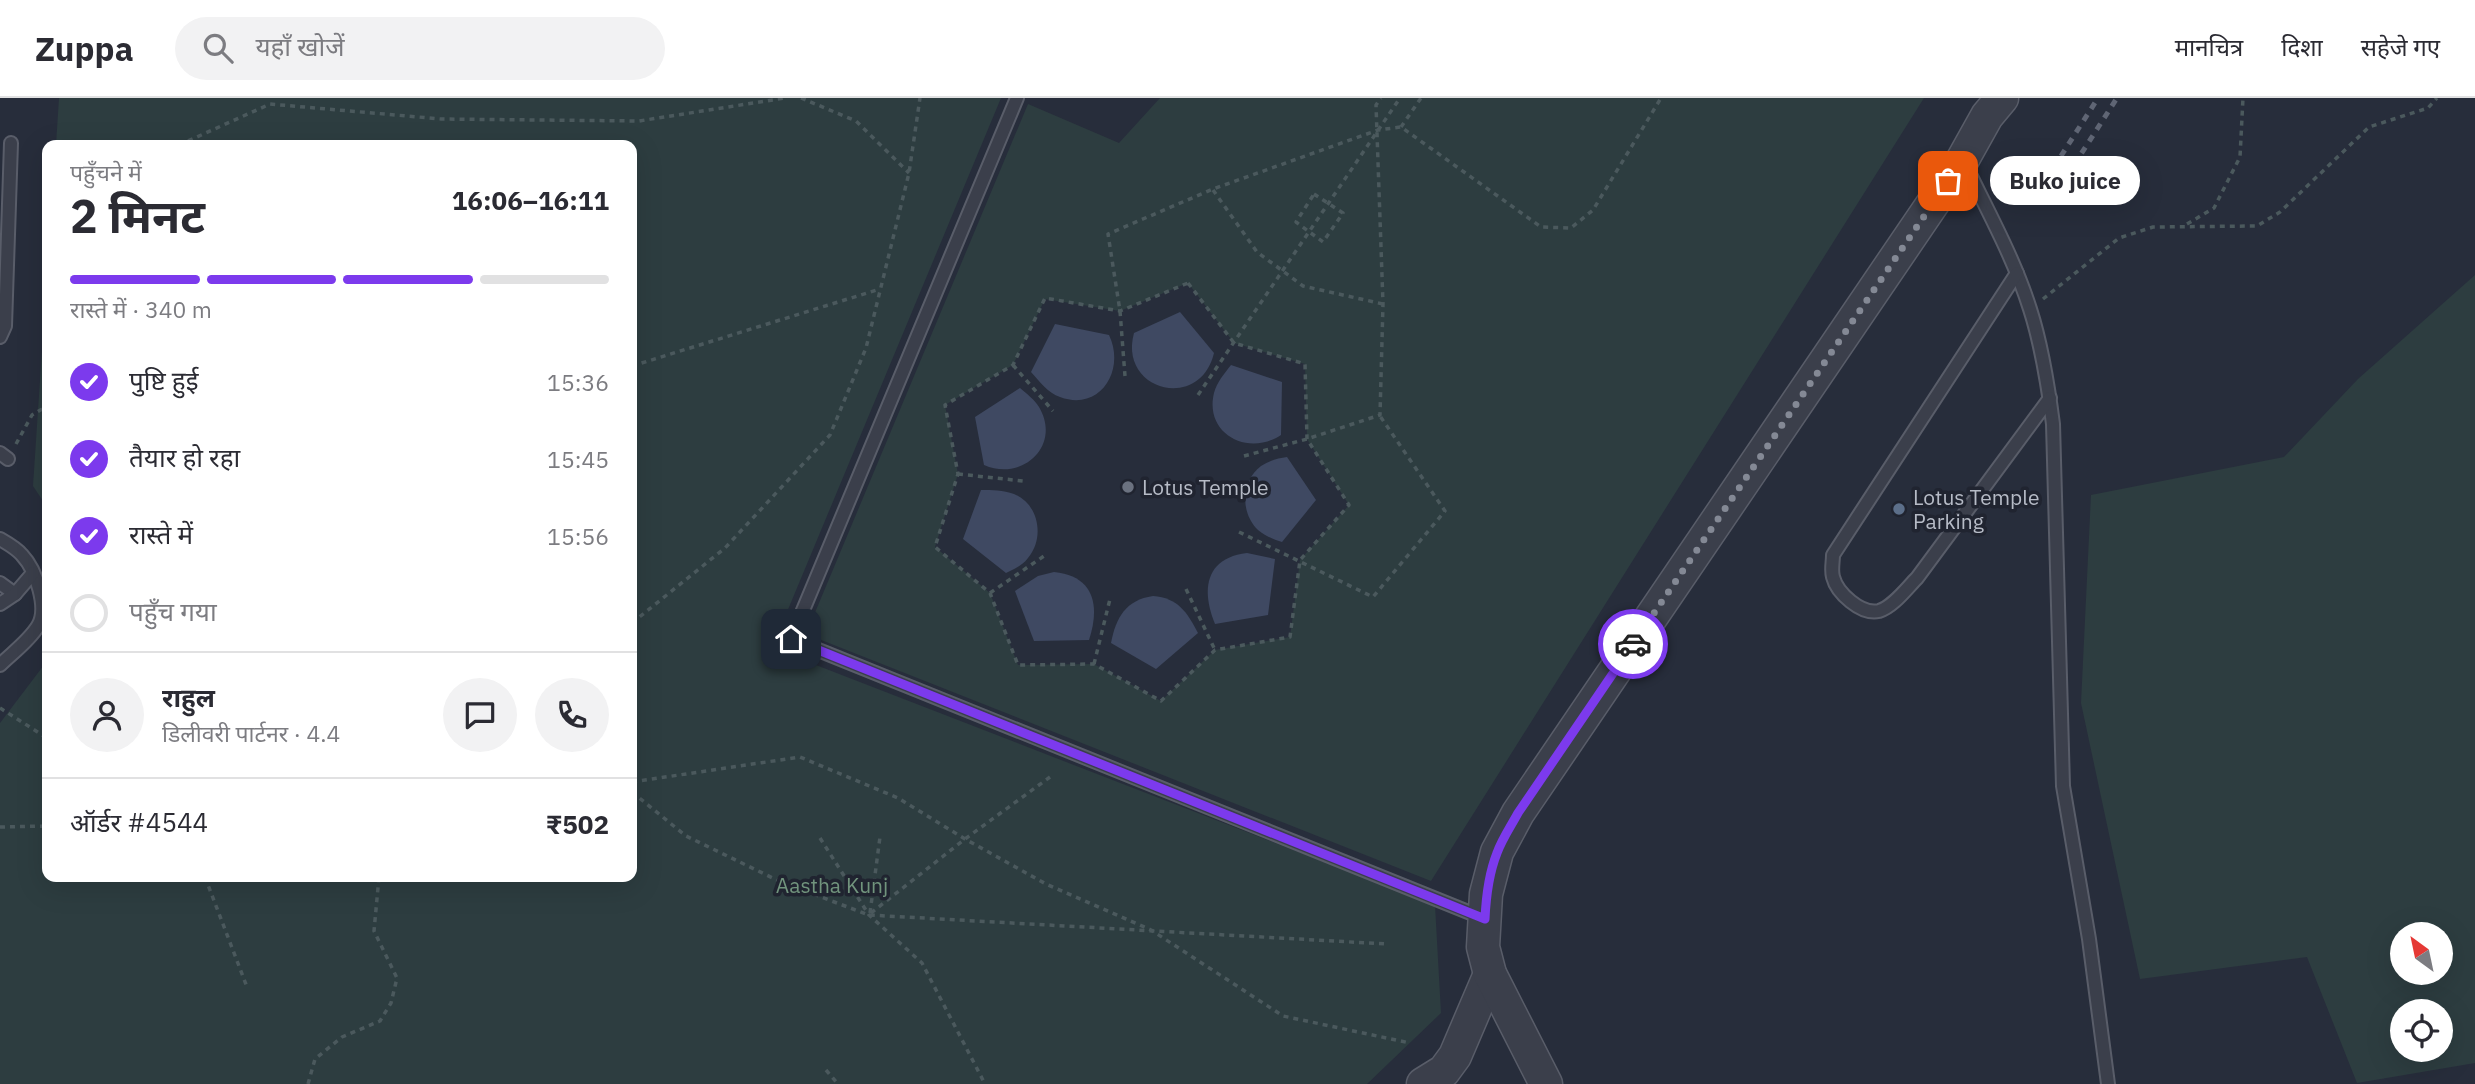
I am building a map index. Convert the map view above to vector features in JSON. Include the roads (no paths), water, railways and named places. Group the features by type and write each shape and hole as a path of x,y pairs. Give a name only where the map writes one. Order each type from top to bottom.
{"street":[{"path":"1546,1084 1490,974 1483,947 1486,894 1497,852 1518,813 1963,159 1987,116 2002,98"},
{"path":"1423,1084 1444,1070 1455,1056 1490,974"}],"lane":[{"path":"1017,98 791,639 1485,919"},
{"path":"0,337 5,326 11,144"},
{"path":"1963,159 2017,273 2030,309 2046,370 2054,437 2063,786 2091,953 2108,1084"},
{"path":"2017,273 1833,555 1832,575 1839,591 1865,610 1880,611 1894,601 1917,579 2050,398"},
{"path":"0,539 22,554 33,573 42,603 40,624 0,665"},
{"path":"0,604 15,594 33,573"},
{"path":"0,583 15,594"}],"water":[{"path":"1180,312 1214,353 1206,371 1193,383 1178,388 1163,387 1149,380 1138,369 1132,353 1134,333"},
{"path":"1055,324 1109,335 1113,348 1112,374 1098,393 1087,399 1060,397 1048,390 1031,372"},
{"path":"1231,365 1282,382 1281,435 1268,441 1243,442 1231,438 1222,430 1213,407 1214,393"},
{"path":"1020,388 1037,404 1045,421 1042,447 1034,457 1012,469 984,465 975,417"},
{"path":"1287,457 1316,500 1282,542 1263,534 1252,523 1245,497 1254,472 1267,463"},
{"path":"981,490 1014,494 1029,505 1037,522 1038,532 1033,550 1023,563 1006,573 963,539"},
{"path":"1247,553 1275,559 1268,615 1215,624 1208,599 1210,578 1222,561"},
{"path":"1054,572 1078,580 1091,595 1094,616 1089,640 1034,641 1015,591 1038,576"},
{"path":"1153,596 1162,597 1181,607 1198,633 1156,669 1111,643 1116,625 1124,611 1136,601"}],"railway":[{"path":"2061,156 2098,98"},
{"path":"2074,165 2117,98"}],"place":[{"name":"Buko juice","path":"1948,181"},
{"name":"Lotus Temple","path":"1128,487"},
{"name":"Lotus Temple Parking","path":"1899,509"}],"park label":[{"name":"Aastha Kunj","path":"832,885"}]}
